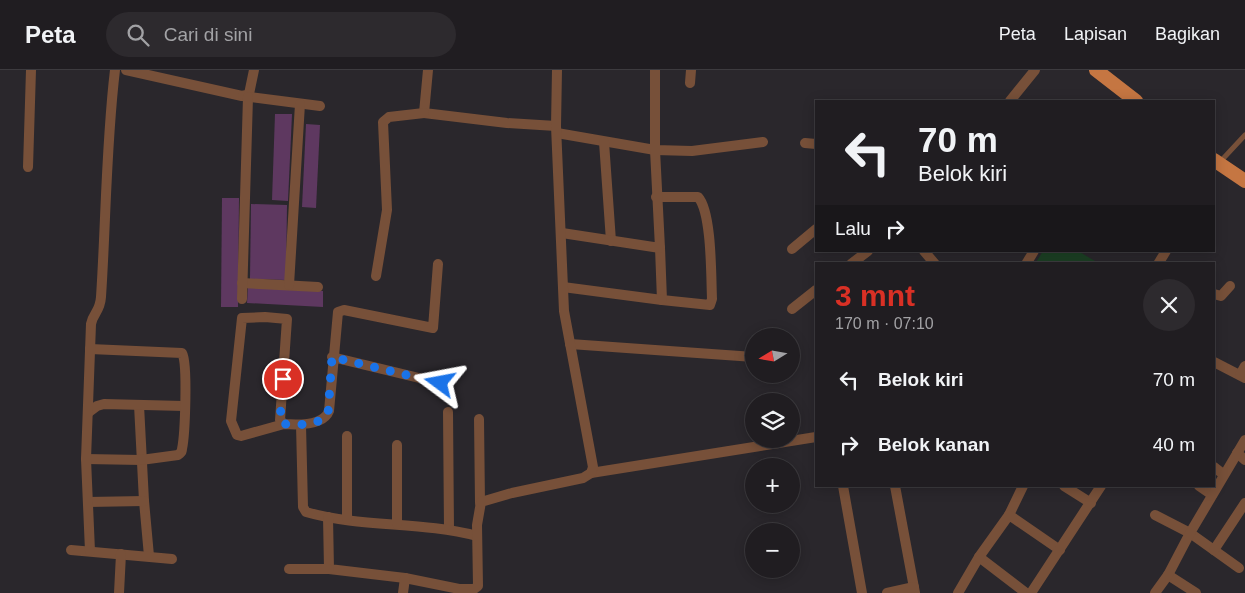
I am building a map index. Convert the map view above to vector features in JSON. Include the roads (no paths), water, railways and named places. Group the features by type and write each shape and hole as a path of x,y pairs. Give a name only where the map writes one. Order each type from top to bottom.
{"main road":[{"path":"1096,70 1130,99"},
{"path":"1216,165 1245,181"}],"street":[{"path":"28,168 31,70"},
{"path":"90,551 86,459 91,320 100,308 101,303 108,188 109,124 115,70"},
{"path":"126,70 245,96 320,106"},
{"path":"245,96 249,94 254,70"},
{"path":"424,113 428,70"},
{"path":"557,70 557,129 563,287 570,344 593,468 591,473"},
{"path":"654,70 654,150 662,300"},
{"path":"690,83 691,70"},
{"path":"1011,100 1035,70"},
{"path":"242,298 245,96"},
{"path":"289,285 300,104"},
{"path":"376,276 388,210 383,122 388,116 424,113 557,129 604,142 654,150 692,151 763,142"},
{"path":"604,142 611,240"},
{"path":"805,143 815,144"},
{"path":"563,287 707,306 712,299 709,244 703,203 698,197 656,197"},
{"path":"792,249 815,230"},
{"path":"562,233 660,248"},
{"path":"854,262 867,252"},
{"path":"925,252 932,262"},
{"path":"284,424 279,417 287,320 285,318 243,317 240,319 231,421 233,429 237,435 241,436 284,424 301,425 325,418 328,414 332,357 340,311 433,328 438,264"},
{"path":"242,282 318,287"},
{"path":"1215,294 1220,296 1230,286"},
{"path":"792,309 815,291"},
{"path":"570,344 745,356"},
{"path":"86,459 141,460 174,456 182,452 184,406 185,361 182,353 90,349"},
{"path":"332,357 440,383"},
{"path":"1215,362 1243,373"},
{"path":"89,412 97,406 104,404 184,406"},
{"path":"139,405 141,460 149,556"},
{"path":"448,412 449,529"},
{"path":"289,569 329,569 405,578 459,589 476,588 480,503 479,419"},
{"path":"301,425 303,508 306,512 328,517 449,529 477,536"},
{"path":"347,436 347,519"},
{"path":"480,503 493,497 583,478 591,473 815,437"},
{"path":"1155,593 1168,575 1223,474 1241,457 1245,440"},
{"path":"397,445 397,524"},
{"path":"1215,468 1223,474"},
{"path":"843,487 862,593"},
{"path":"887,593 914,590 895,487"},
{"path":"958,593 979,557 1009,515 1023,487"},
{"path":"1066,487 1091,504"},
{"path":"1031,593 1091,504 1100,487"},
{"path":"1201,487 1212,494"},
{"path":"88,502 144,501"},
{"path":"1214,550 1245,503"},
{"path":"1009,515 1060,550"},
{"path":"1155,515 1190,533 1239,568"},
{"path":"328,517 329,569"},
{"path":"71,550 172,559"},
{"path":"119,593 121,554"},
{"path":"979,557 1026,593"},
{"path":"1168,575 1196,593"},
{"path":"403,593 405,578"}],"lane":[{"path":"1216,165 1245,135"}]}
